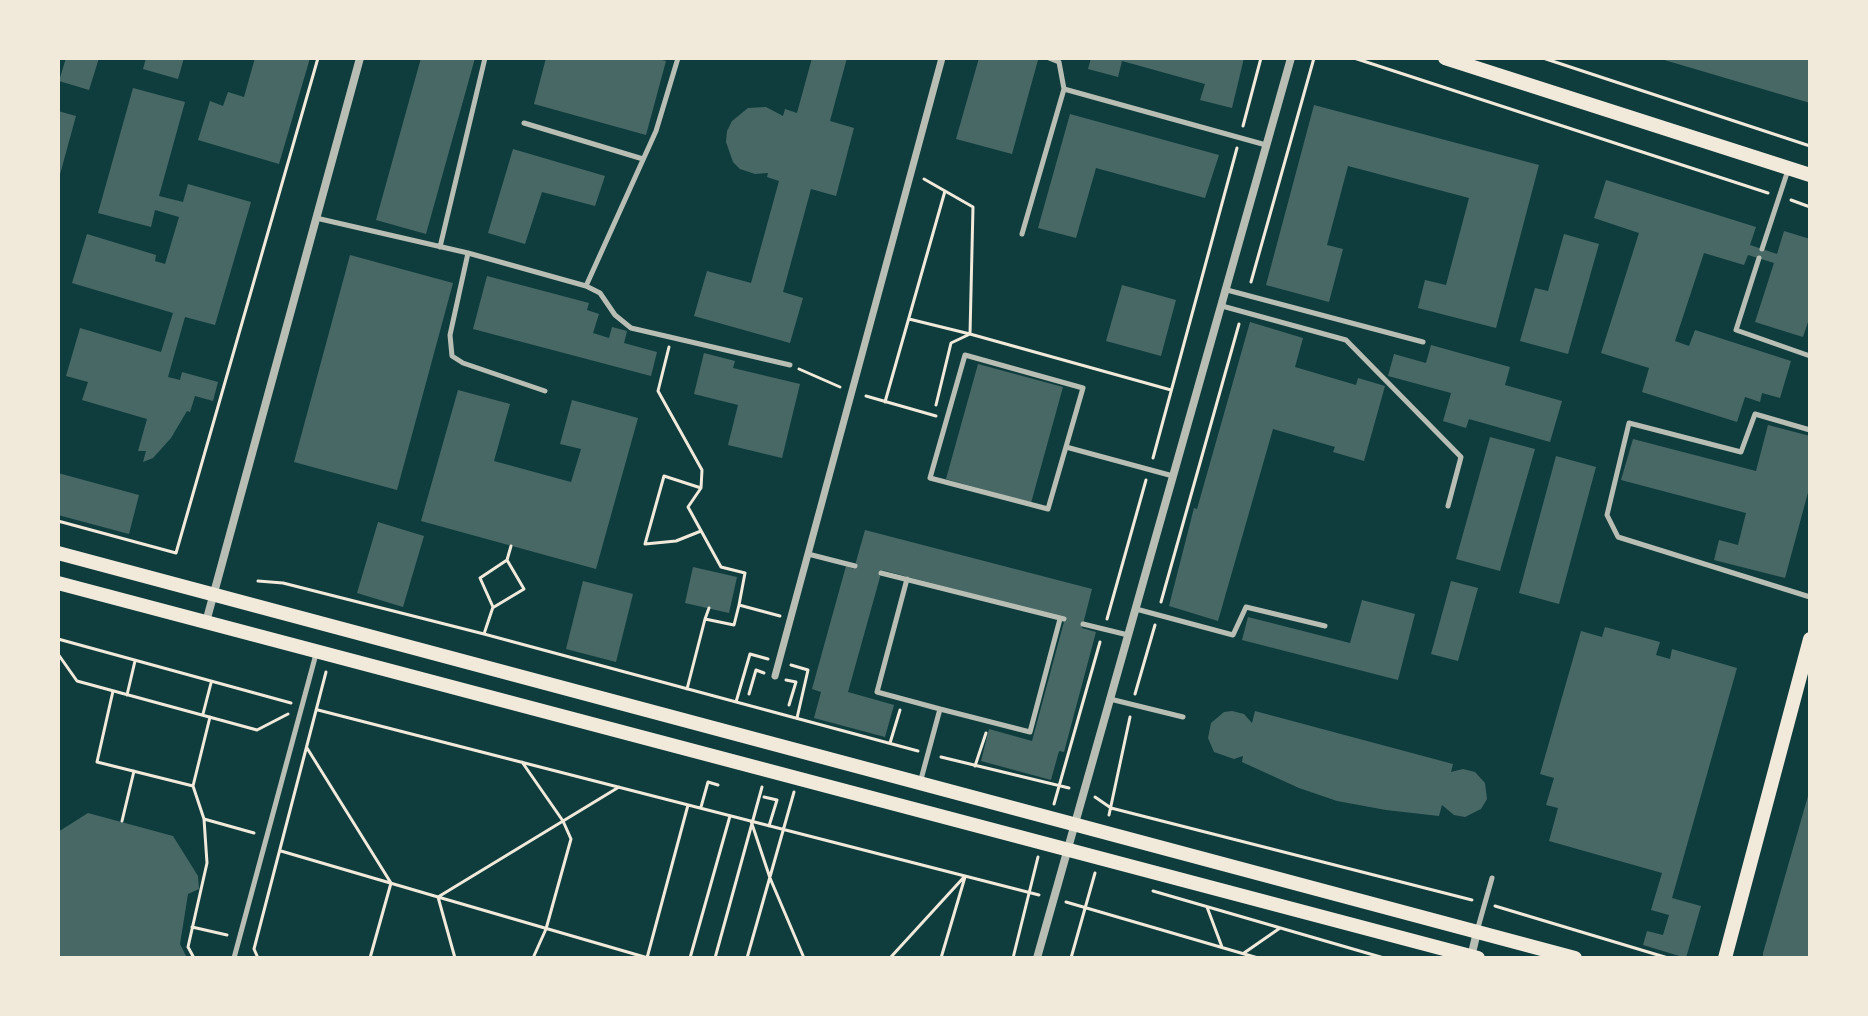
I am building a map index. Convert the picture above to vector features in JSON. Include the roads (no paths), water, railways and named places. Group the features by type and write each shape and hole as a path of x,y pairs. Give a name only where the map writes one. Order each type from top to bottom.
{"main road":[{"path":"1445,58 1810,175"},
{"path":"58,553 1575,958"},
{"path":"59,585 317,651 1065,858 1099,859 1473,957"},
{"path":"1725,958 1810,639"}],"street":[{"path":"206,622 360,58"},
{"path":"775,676 942,58"},
{"path":"1037,958 1291,58"},
{"path":"1473,957 1477,932"}],"lane":[{"path":"440,247 485,58"},
{"path":"586,286 656,131 678,58"},
{"path":"1022,234 1064,89 1059,62 1049,58"},
{"path":"1064,89 1266,145"},
{"path":"524,123 643,159"},
{"path":"1762,249 1789,168"},
{"path":"316,218 468,253 586,286 600,293 615,315 631,328 790,365"},
{"path":"468,253 450,335 452,356 463,363 545,391"},
{"path":"1759,258 1736,330 1810,356"},
{"path":"1226,289 1423,342"},
{"path":"1221,306 1346,340 1461,457 1448,506"},
{"path":"965,355 1083,388 1066,447 1048,509 930,478 965,355"},
{"path":"1810,430 1755,414 1741,452 1629,423 1607,515 1618,537 1810,597"},
{"path":"1066,447 1173,476"},
{"path":"808,554 855,566"},
{"path":"881,573 907,579 1062,619 1030,732 877,692 907,579"},
{"path":"1135,608 1233,635 1246,607 1325,626"},
{"path":"1083,624 1128,635"},
{"path":"234,958 317,651"},
{"path":"1110,699 1183,717"},
{"path":"920,784 940,709"},
{"path":"1477,932 1492,878"}]}
